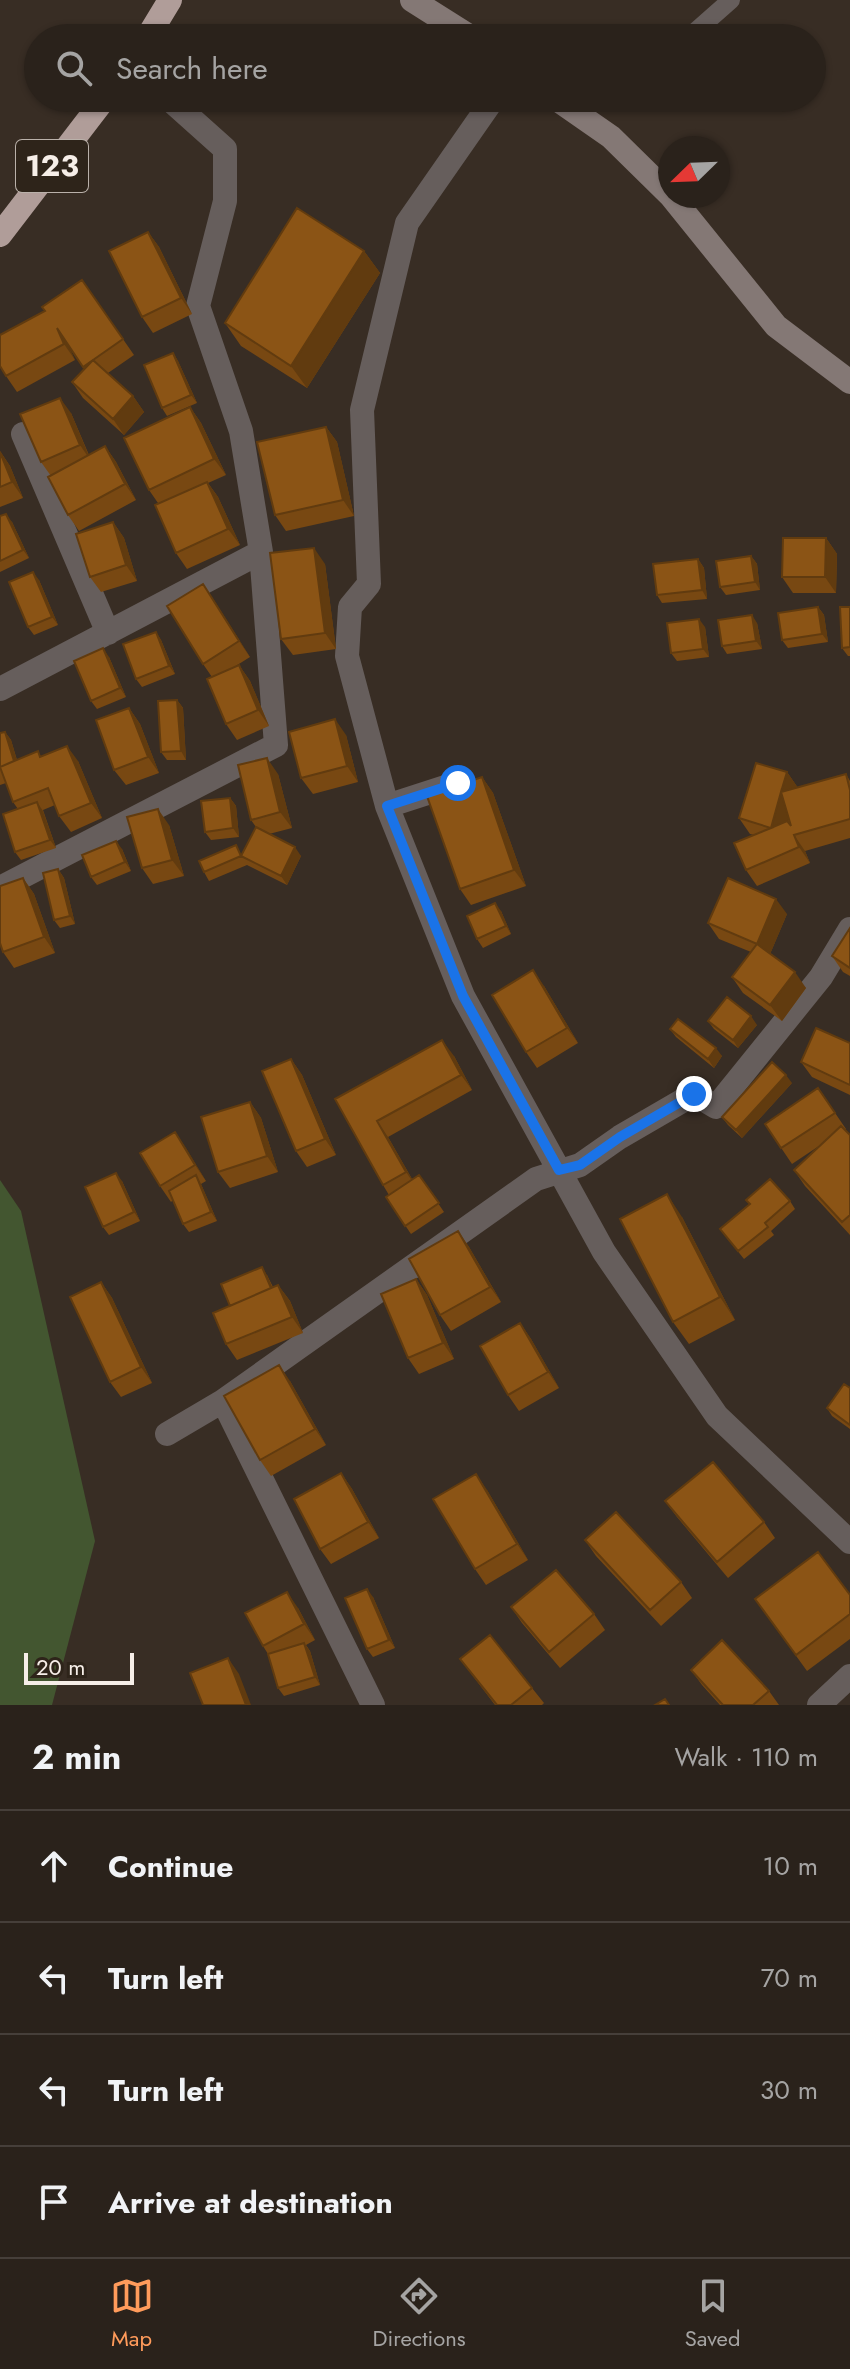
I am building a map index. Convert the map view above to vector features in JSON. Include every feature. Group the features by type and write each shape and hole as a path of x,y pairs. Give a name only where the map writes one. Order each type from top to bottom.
{"highway":[{"path":"155,24 170,0"},
{"name":"123","path":"0,235 94,112"}],"street":[{"path":"412,0 450,24"},
{"path":"0,888 276,745 261,552 241,431 198,306 225,201 225,149 184,112"},
{"path":"484,112 407,223 362,410 369,584 350,607 347,656 387,806 463,996 604,1252 717,1416 850,1542"},
{"path":"574,112 611,137 658,184"},
{"path":"680,208 776,326 850,382"},
{"path":"23,434 108,633"},
{"path":"0,689 261,552"},
{"path":"387,806 458,783"},
{"path":"167,1434 223,1401 536,1179 580,1165 620,1137 694,1094 716,1107 821,977 850,929"},
{"path":"223,1401 373,1705"},
{"path":"819,1705 850,1676"}],"lane":[{"path":"704,24 731,0"}],"green space":[{"path":"0,1180 21,1211 95,1541 52,1705 0,1705"}],"building":[{"path":"297,208 364,251 291,366 225,323"},
{"path":"148,232 181,298 142,317 109,251"},
{"path":"82,280 123,339 83,367 57,328 64,344 6,376 0,366 0,335 45,311 42,307"},
{"path":"173,353 191,395 162,408 144,365"},
{"path":"93,360 133,396 113,419 72,382"},
{"path":"60,398 80,445 41,462 20,414"},
{"path":"190,407 214,459 149,490 124,438"},
{"path":"326,427 343,500 275,515 257,442"},
{"path":"105,446 125,484 68,515 48,477"},
{"path":"0,452 12,482 0,487"},
{"path":"207,482 228,529 176,553 155,505"},
{"path":"6,514 23,550 0,561 0,516"},
{"path":"113,522 126,565 90,577 76,534"},
{"path":"783,538 826,538 825,577 782,577"},
{"path":"314,548 325,633 281,639 270,553"},
{"path":"751,556 755,582 720,587 716,561"},
{"path":"698,559 702,590 657,595 653,564"},
{"path":"33,572 52,617 28,627 9,582"},
{"path":"203,584 239,641 203,664 167,606"},
{"path":"818,607 822,634 782,640 778,613"},
{"path":"840,607 850,607 850,647 842,648"},
{"path":"752,615 756,641 722,646 718,620"},
{"path":"699,619 703,649 671,653 667,623"},
{"path":"156,632 169,666 136,679 123,644"},
{"path":"103,648 120,688 91,701 74,661"},
{"path":"239,665 258,710 226,724 207,679"},
{"path":"177,700 181,751 161,752 158,701"},
{"path":"129,708 148,757 114,770 96,720"},
{"path":"335,719 347,766 301,778 289,732"},
{"path":"5,732 14,761 0,767 0,733"},
{"path":"67,746 91,803 59,816 48,788 13,802 0,767 38,751 40,757"},
{"path":"267,758 280,812 251,820 238,765"},
{"path":"756,763 787,772 771,828 739,818"},
{"path":"846,774 850,790 850,819 794,835 799,847 746,870 734,843 787,821 791,826 781,792"},
{"path":"482,777 514,870 460,889 427,796"},
{"path":"230,798 233,828 205,832 201,801"},
{"path":"37,802 50,840 15,852 3,814"},
{"path":"158,809 172,860 142,868 127,817"},
{"path":"256,827 295,847 281,876 241,856"},
{"path":"116,841 125,862 91,877 82,855"},
{"path":"236,845 241,856 204,872 199,861"},
{"path":"58,869 70,916 54,920 43,873"},
{"path":"23,878 44,937 3,952 0,943 0,886"},
{"path":"728,878 776,899 757,944 708,923"},
{"path":"495,903 506,926 477,939 467,916"},
{"path":"850,928 850,968 832,956"},
{"path":"757,944 795,972 770,1005 732,977"},
{"path":"533,970 567,1028 526,1052 492,995"},
{"path":"727,997 751,1016 733,1040 708,1021"},
{"path":"678,1019 716,1048 708,1059 670,1029"},
{"path":"816,1028 850,1043 850,1085 801,1062"},
{"path":"442,1040 461,1075 377,1121 406,1172 383,1185 335,1099"},
{"path":"291,1059 325,1139 296,1151 262,1071"},
{"path":"772,1062 786,1075 736,1130 722,1117"},
{"path":"818,1088 835,1113 781,1148 765,1124"},
{"path":"250,1102 267,1156 218,1172 201,1117"},
{"path":"841,1126 850,1135 850,1215 842,1222 794,1170"},
{"path":"175,1132 195,1165 160,1186 140,1153"},
{"path":"116,1173 134,1212 103,1227 85,1187"},
{"path":"196,1175 211,1212 183,1224 169,1191"},
{"path":"419,1175 439,1203 405,1226 386,1197"},
{"path":"770,1179 790,1201 765,1223 768,1227 738,1251 720,1229 750,1204 746,1200"},
{"path":"667,1194 720,1297 673,1322 620,1219"},
{"path":"458,1231 490,1287 440,1315 409,1259"},
{"path":"262,1267 271,1288 230,1306 221,1284"},
{"path":"416,1279 443,1343 408,1358 381,1294"},
{"path":"101,1282 141,1367 110,1382 70,1297"},
{"path":"278,1285 292,1317 226,1344 213,1313"},
{"path":"520,1323 548,1372 508,1395 480,1346"},
{"path":"279,1365 315,1429 260,1460 224,1396"},
{"path":"844,1384 850,1388 850,1425 827,1408"},
{"path":"713,1462 764,1522 717,1562 665,1501"},
{"path":"341,1473 368,1522 320,1549 294,1499"},
{"path":"476,1474 517,1544 475,1569 433,1499"},
{"path":"616,1512 681,1582 650,1610 585,1540"},
{"path":"818,1552 850,1595 850,1614 796,1655 755,1599"},
{"path":"556,1570 594,1614 549,1652 511,1607"},
{"path":"367,1589 389,1640 367,1649 345,1598"},
{"path":"287,1592 304,1624 263,1646 245,1613"},
{"path":"490,1635 532,1688 511,1705 497,1705 460,1659"},
{"path":"722,1640 769,1691 753,1705 723,1705 691,1670"},
{"path":"304,1643 315,1677 278,1688 268,1654"},
{"path":"228,1658 246,1705 203,1705 190,1673"},
{"path":"665,1699 669,1705 655,1705"}],"route":[{"path":"458,783 387,806 463,996 559,1170 580,1165 620,1137 694,1094"}]}
